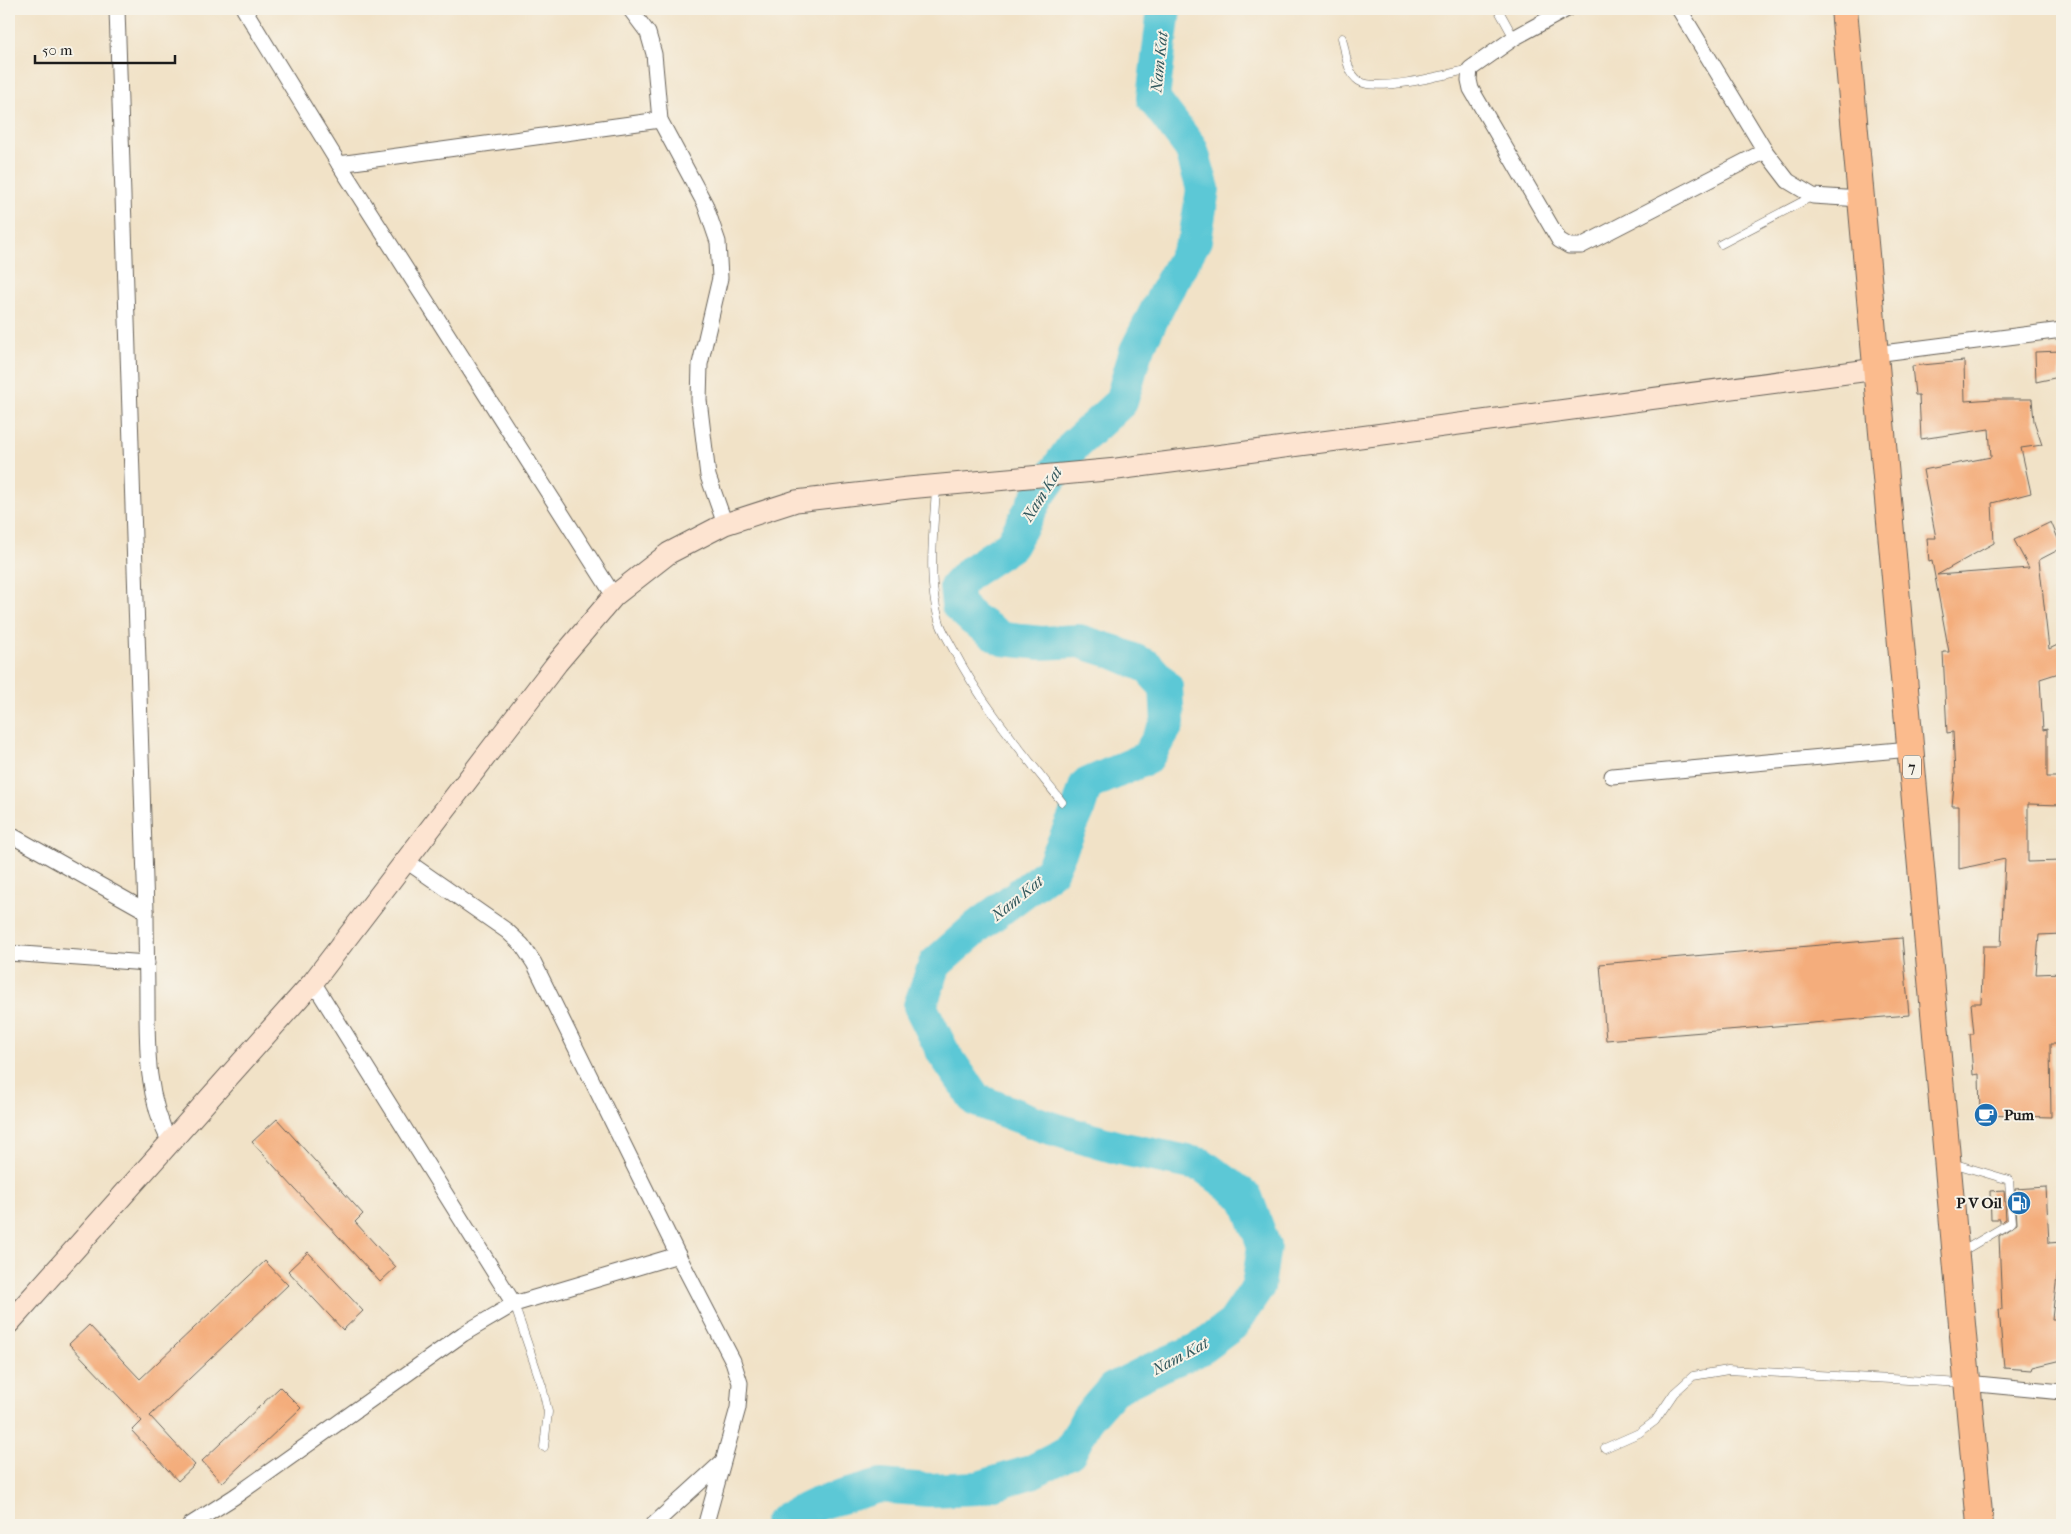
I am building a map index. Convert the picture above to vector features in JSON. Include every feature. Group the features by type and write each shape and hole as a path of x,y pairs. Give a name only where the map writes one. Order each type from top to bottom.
{"highway":[{"name":"7","path":"1844,9 1980,1525"}],"street":[{"path":"117,9 146,911 147,1059 153,1102 159,1122 170,1143"},
{"path":"244,9 339,164 614,596"},
{"path":"630,9 648,33 654,54 660,120 705,204 718,242 720,278 700,364 699,400 708,476 725,524"},
{"path":"1568,9 1514,38 1470,69 1468,80 1471,89 1559,240 1569,246 1581,246 1765,151"},
{"path":"1679,9 1765,151 1788,181 1813,196 1862,199"},
{"path":"339,164 660,120"},
{"path":"9,1323 313,982 404,860 556,663 614,596 669,553 725,524 796,501 1015,478 1117,470 1876,362 2062,330"},
{"path":"1612,776 1910,748"},
{"path":"9,834 146,911"},
{"path":"404,860 507,931 522,945 534,963 678,1255 733,1361 740,1383 738,1408 706,1523"},
{"path":"9,953 147,963"},
{"path":"313,982 514,1304"},
{"path":"190,1525 234,1497 463,1334 514,1304 678,1255"},
{"path":"1967,1383 2062,1392"},
{"path":"653,1525 723,1461"}],"lane":[{"path":"1498,9 1514,38"},
{"path":"1342,38 1350,70 1359,81 1371,85 1426,80 1470,69"},
{"path":"1721,244 1813,196"},
{"path":"936,486 933,567 934,594 939,621 966,675 1012,739 1062,802"},
{"path":"1947,1161 2009,1180 2012,1222 1956,1255"},
{"path":"514,1304 542,1386 548,1412 544,1447"},
{"path":"1605,1448 1639,1433 1655,1420 1674,1393 1694,1376 1710,1373 1728,1370 1967,1383"}],"building":[{"path":"2061,351 2059,377 2036,382 2035,352"},
{"path":"1964,361 1965,401 2032,399 2034,421 2042,445 2021,448 2031,493 1992,503 1994,543 1937,575 2029,568 2014,540 2051,522 2062,548 2039,560 2049,649 2062,643 2062,672 2040,679 2043,730 2047,729 2047,777 2062,777 2062,805 2028,804 2028,862 2062,861 2062,934 2039,935 2036,974 2062,973 2062,1044 2050,1044 2051,1117 1980,1115 1979,1074 1973,1075 1970,1034 1974,1034 1971,1003 1981,1003 1983,946 2001,946 2005,859 1959,869 1959,806 1952,806 1955,774 1953,732 1947,733 1943,652 1949,652 1932,561 1929,562 1927,538 1936,538 1923,470 1991,457 1989,429 1921,439 1919,395 1915,395 1912,366"},
{"path":"1902,938 1909,1015 1606,1040 1600,964"},
{"path":"277,1119 363,1214 355,1222 396,1267 380,1282 252,1142"},
{"path":"2046,1187 2049,1243 2061,1242 2052,1319 2062,1319 2062,1360 2033,1367 2032,1370 2004,1368 1999,1309 2002,1310 1999,1236 2017,1224 2015,1189"},
{"path":"2004,1190 2006,1219 1999,1223 1999,1219 1991,1219 1990,1191"},
{"path":"308,1252 363,1311 343,1330 288,1271"},
{"path":"265,1261 288,1285 150,1416 195,1465 178,1481 132,1431 142,1421 69,1344 89,1325 140,1379"},
{"path":"280,1387 301,1408 222,1483 202,1461"}],"waterway":[{"name":"Nam Kat","path":"780,1525 786,1519 820,1503 880,1486 929,1490 978,1488 1031,1472 1070,1452 1087,1419 1113,1389 1199,1349 1233,1324 1258,1287 1264,1246 1246,1197 1202,1165 1119,1148 1047,1127 976,1100 943,1052 920,1006 935,964 978,926 1051,871 1078,810 1086,785 1147,758 1168,723 1166,687 1147,666 1114,652 1079,641 1041,643 1003,639 973,619 958,605 956,587 969,573 1011,545 1038,496 1074,445 1121,402 1136,351 1164,295 1195,240 1203,189 1191,148 1153,98 1164,9"}],"place":[{"name":"Pum","path":"1986,1115"},
{"name":"P V Oil","path":"2019,1203"}]}
